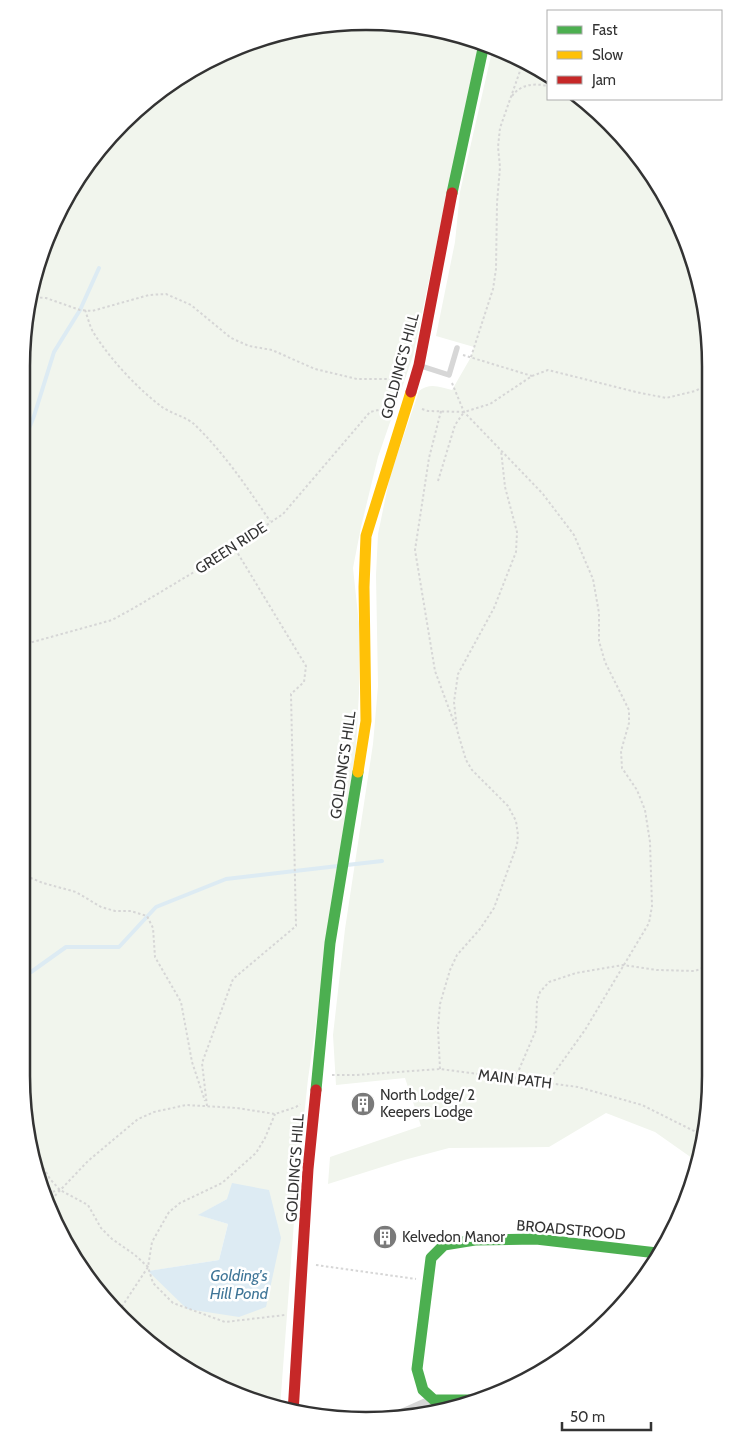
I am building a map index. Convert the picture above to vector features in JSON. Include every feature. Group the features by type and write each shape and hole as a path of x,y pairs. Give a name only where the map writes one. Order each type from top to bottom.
{"main road":[{"name":"GOLDING'S HILL","path":"294,1405 308,1169 330,943 366,721 364,586 366,536 419,365 451,197 482,51"},
{"name":"BROADSTROOD","path":"434,1400 423,1390 417,1370 431,1258 444,1245 475,1240 536,1239 652,1252"},
{"path":"434,1400 456,1400"}],"street":[{"path":"416,1408 434,1400"}],"lane":[{"path":"419,365 449,375 457,350"}],"path":[{"path":"506,112 520,68"},
{"path":"471,357 493,289 496,269 500,128 512,96 519,88 536,84 547,86"},
{"path":"36,298 46,298 92,311 149,296 166,294 191,304 231,338 249,346 272,350 315,369 357,379 388,379 402,387"},
{"path":"85,310 93,334 114,359 140,388 163,408 194,423 223,456 270,522"},
{"path":"457,350 471,357 532,376"},
{"path":"406,404 428,411 464,412 490,404 532,376 548,370 666,398 702,388"},
{"path":"449,375 464,412 543,494 574,535 593,579 599,614 599,641 605,662 629,710 629,722 621,751 622,768 637,790 645,810 650,842 652,906 649,923 585,1030 547,1083"},
{"name":"GREEN RIDE","path":"30,643 112,620 234,547 282,514 370,412 406,404"},
{"path":"440,1069 438,1028 440,1004 450,970 457,955 480,929 494,908 518,835 516,821 508,806 472,770 466,760 435,671 415,550 429,458 441,411"},
{"path":"438,481 455,425 464,412"},
{"path":"457,730 454,702 458,674 494,608 516,552 517,532 506,486 501,450"},
{"path":"207,1106 202,1063 232,979 296,926 291,694 304,682 306,666 234,547"},
{"path":"30,877 76,892 101,906 115,911 131,911 147,916 152,928 155,957 181,1002 192,1062 207,1106"},
{"path":"514,1079 536,1030 537,1001 540,992 549,982 576,973 623,965 657,970 695,970 702,968"},
{"name":"MAIN PATH","path":"317,1074 356,1075 440,1069 578,1087 642,1105 697,1133"},
{"path":"53,1197 88,1161 138,1119 154,1112 186,1105 237,1108 275,1114 296,1107 315,1092"},
{"path":"122,1307 148,1267 152,1242 169,1212 180,1203 222,1183 256,1153 265,1138 275,1114"},
{"path":"42,1165 50,1179 60,1190 88,1206 101,1228 148,1267 153,1283 172,1303 225,1322 300,1314"},
{"path":"51,1192 60,1190"},
{"path":"304,1263 428,1281"}],"shaded area":[{"path":"366,30 388,31 432,36 477,49 413,356 378,457 353,568 359,624 359,693 356,747 308,1079 297,1182 280,1401 237,1386 198,1367 161,1343 128,1314 99,1281 75,1244 56,1205 41,1163 33,1120 30,1076 31,344 36,300 41,279 65,217 99,161 144,113 161,99 198,75 258,48 300,36 322,33","holes":["227,1199 239,1317 149,1271 219,1260 228,1224 199,1215"]},
{"path":"491,55 515,65 547,83 547,100 572,100 619,144 633,161 657,198 676,237 691,279 699,322 702,366 702,1076 699,1120 692,1158 655,1132 606,1113 549,1147 449,1148 328,1184 330,1157 421,1126 405,1078 336,1085 333,1035 345,929 373,744 378,686 376,575 378,534 390,476 419,391 431,386 452,390 471,357 474,347 436,336 455,242 460,192"}],"water":[{"name":"Golding's Hill Pond","path":"232,1183 269,1190 281,1238 266,1307 239,1317 187,1309 148,1271 219,1260 228,1224 198,1215 227,1199"}],"waterway":[{"path":"30,426 54,352 80,310 99,268"},
{"path":"347,865 382,861"},
{"path":"30,972 66,947 119,947 156,907 226,879 338,866"}],"traffic: fast":[{"path":"452,193 482,51"},
{"path":"316,1090 330,943 358,772"},
{"path":"456,1400 434,1400 423,1390 417,1369 431,1258 444,1245 475,1240 536,1239 652,1252"}],"traffic: slow":[{"path":"358,772 366,721 364,587 366,536 411,392"}],"traffic: jam":[{"path":"411,392 419,365 452,193"},
{"path":"294,1404 308,1169 316,1090"}],"place":[{"name":"North Lodge/ 2 Keepers Lodge","path":"363,1104"},
{"name":"Kelvedon Manor","path":"385,1237"}]}
